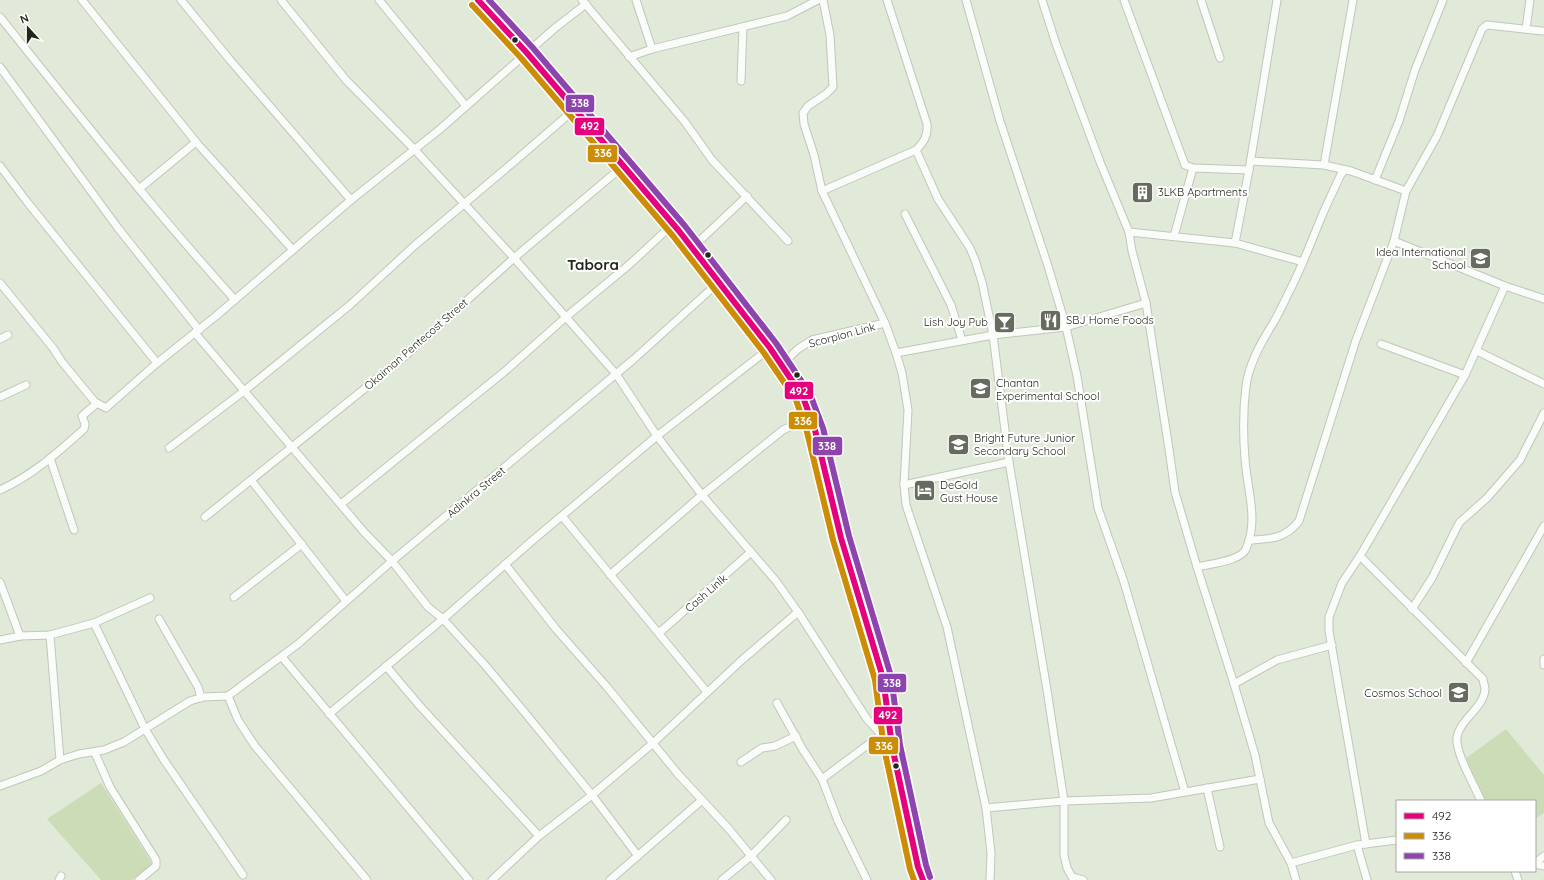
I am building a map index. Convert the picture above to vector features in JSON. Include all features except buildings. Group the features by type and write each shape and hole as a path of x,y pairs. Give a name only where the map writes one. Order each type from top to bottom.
{"street":[{"path":"82,0 196,142 293,250"},
{"path":"181,0 230,60 351,200"},
{"path":"281,0 346,80 415,150 514,258 616,374 657,436 702,495 776,581 798,612 867,719 880,735 892,746"},
{"path":"378,0 466,106"},
{"path":"478,0 527,53 622,167 673,224 770,348 803,397 812,421 841,538 883,678 892,746 918,867 923,880"},
{"path":"636,0 652,49"},
{"path":"629,57 652,49 788,16 818,0"},
{"path":"823,0 830,34 833,87 826,94 808,106 803,113 804,124 814,155 822,192 885,323 902,373 908,410 904,485 906,505 947,627 986,808 991,853 990,880"},
{"path":"822,192 916,150 924,142 926,137 927,124 887,0"},
{"path":"966,0 1000,121 1048,266 1066,327 1076,376 1098,508 1124,582 1184,792"},
{"path":"1042,0 1056,44 1100,162 1129,232 1132,251 1146,303 1175,492 1234,684 1260,779 1269,823 1291,863 1296,880"},
{"path":"1124,0 1185,165 1193,168 1250,170"},
{"path":"1201,0 1220,58"},
{"path":"1235,243 1250,170 1277,0"},
{"path":"1324,165 1353,0"},
{"path":"1375,180 1399,121 1416,70 1443,0"},
{"path":"1526,29 1530,0"},
{"path":"0,283 95,405 106,408 157,363 197,332 351,200 415,150 584,2 685,122 712,160 788,242"},
{"path":"0,17 139,189 235,300"},
{"path":"1249,540 1272,539 1286,534 1299,521 1354,347 1394,241 1406,191 1437,136 1482,29 1487,25 1542,31"},
{"path":"741,81 743,27"},
{"path":"0,67 118,228 197,332 341,504 392,561 428,607 443,619 486,666 592,795 638,856"},
{"path":"169,448 350,305 414,246 574,109"},
{"path":"139,189 196,142"},
{"path":"916,150 938,199 970,248 982,282 993,335 1009,462 1064,801 1064,855 1067,868 1072,877 1083,880"},
{"path":"1251,161 1324,165 1345,170 1406,191"},
{"path":"0,166 157,363"},
{"name":"Okaiman Pentecost Street","path":"205,517 404,357 514,258 622,167"},
{"path":"1174,236 1193,168"},
{"path":"1197,567 1238,557 1246,551 1252,531 1252,519 1245,460 1244,406 1246,385 1255,356 1264,336 1280,310 1303,262 1341,174 1345,170"},
{"path":"692,248 747,196"},
{"path":"905,214 951,305 962,340"},
{"path":"341,504 498,377 566,317 630,264 673,224"},
{"path":"1129,232 1235,243 1303,262"},
{"path":"1394,241 1505,286 1544,299"},
{"name":"Adinkra Street","path":"228,696 282,657 392,561 616,374 719,282"},
{"path":"1366,844 1329,631 1329,617 1342,583 1360,556 1465,375 1505,286"},
{"path":"896,353 993,335 1066,327 1146,303"},
{"name":"Scorpion Link","path":"782,364 798,349 812,340 885,323"},
{"path":"0,339 8,335"},
{"path":"1381,344 1465,375"},
{"path":"329,714 443,619 505,564 657,436 770,348"},
{"path":"1477,351 1544,384"},
{"path":"0,397 26,385"},
{"path":"0,490 25,478 84,429 85,424 82,416 95,405"},
{"path":"1412,609 1432,578 1460,522 1487,498 1520,460 1544,413"},
{"path":"610,575 702,495 783,430 796,424 812,421"},
{"path":"50,458 74,530"},
{"path":"904,485 1009,462"},
{"path":"251,480 346,601"},
{"path":"562,516 707,692"},
{"path":"1466,663 1544,526"},
{"path":"234,597 302,544"},
{"name":"Cash Linlk","path":"659,634 752,552"},
{"path":"1360,556 1482,680 1485,689 1482,699 1459,730 1457,745 1481,800"},
{"path":"505,564 556,629 607,687 652,744 751,856 770,880"},
{"path":"0,582 20,636"},
{"path":"0,640 20,636 50,635 94,623 150,598"},
{"path":"492,880 539,836 592,795 652,744 707,692 798,612"},
{"path":"159,620 198,687 202,698"},
{"path":"94,623 144,729 243,875"},
{"path":"50,635 60,760"},
{"path":"1234,684 1277,660 1332,645"},
{"path":"282,657 469,880"},
{"path":"1544,659 1544,665"},
{"path":"386,666 419,705 539,836"},
{"path":"0,786 41,771 60,760 79,754 95,753 124,742 190,701 216,696 228,696 238,720 255,746 367,880"},
{"path":"777,703 822,779 838,821 866,880"},
{"path":"822,779 880,735"},
{"path":"741,762 762,748 775,746 796,736"},
{"path":"95,753 110,787 156,860 156,866 139,880"},
{"path":"986,808 1064,801 1133,800 1260,779"},
{"path":"1206,788 1220,847"},
{"path":"610,880 702,800"},
{"path":"722,880 751,856 786,820"},
{"path":"1291,863 1366,844 1396,840"},
{"path":"1357,846 1367,880"},
{"path":"1536,863 1544,856"}],"green space":[{"path":"1506,729 1544,775 1544,813 1536,818 1536,800 1485,800 1465,759"},
{"path":"101,783 153,865 132,880 101,880 47,819"}],"transit line":[{"name":"492","path":"478,0 527,53 679,231 770,348 803,397 815,430 841,538 883,678 892,746 918,867 923,880"},
{"name":"338","path":"489,0 533,48 685,226 776,343 810,394 823,428 849,536 891,676 900,745 926,865 930,877"},
{"name":"336","path":"472,5 521,58 673,236 764,353 796,400 807,432 833,540 875,680 884,748 910,869 914,880"}],"place":[{"name":"3LKB Apartments","path":"1142,192"},
{"name":"Idea International School","path":"1481,258"},
{"name":"SBJ Home Foods","path":"1050,320"},
{"name":"Lish Joy Pub","path":"1004,322"},
{"name":"Chantan Experimental School","path":"981,389"},
{"name":"Bright Future Junior Secondary School","path":"959,444"},
{"name":"DeGold Gust House","path":"924,491"},
{"name":"Cosmos School","path":"1458,693"}],"district":[{"name":"Tabora","path":"593,264"}]}
